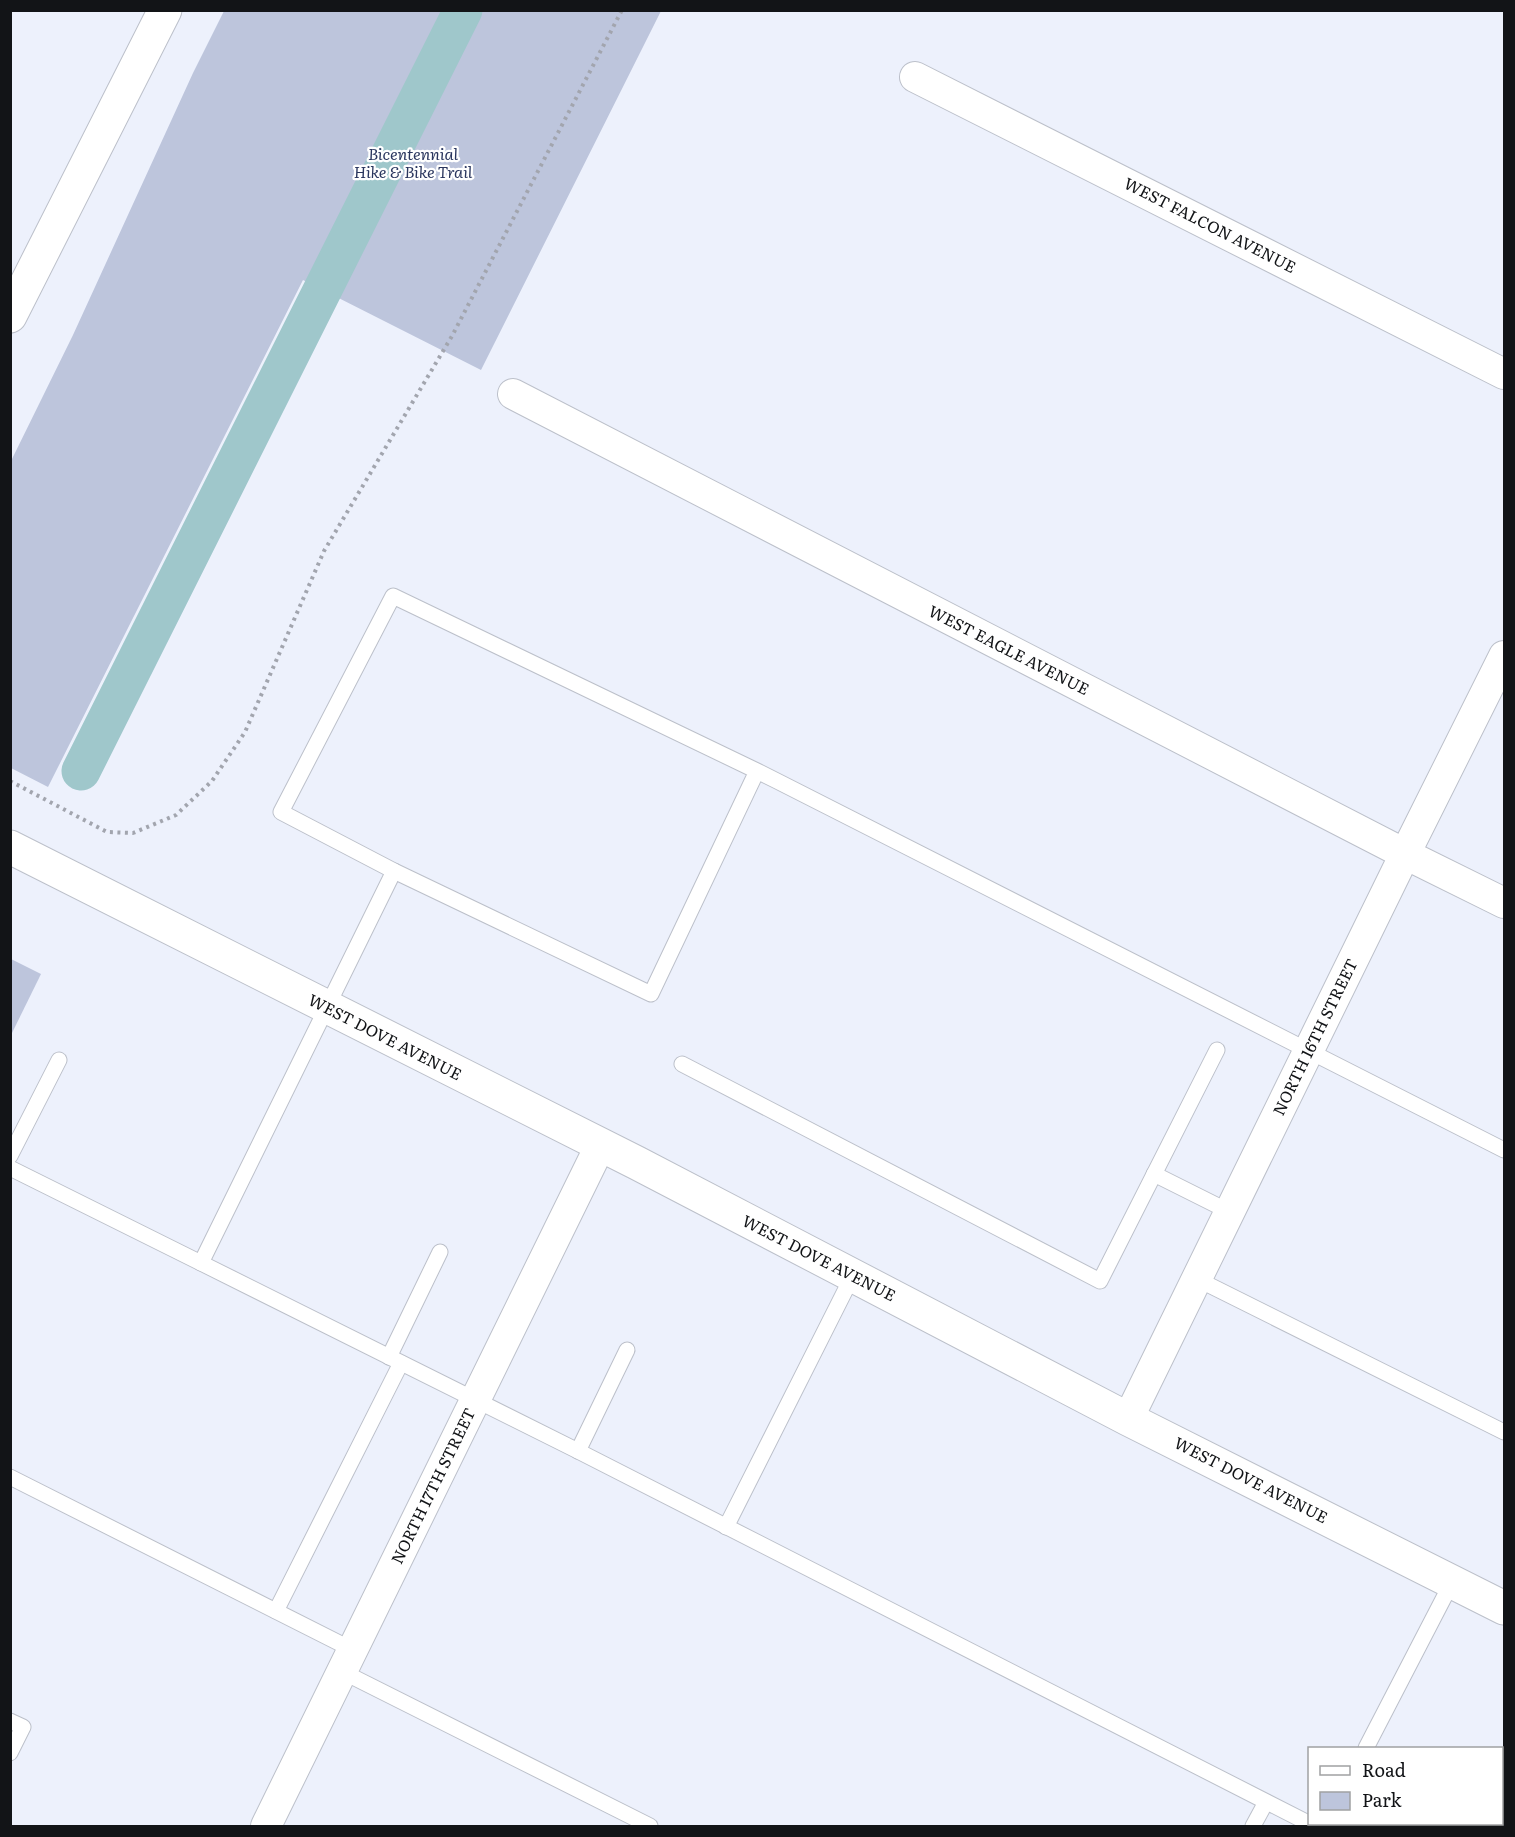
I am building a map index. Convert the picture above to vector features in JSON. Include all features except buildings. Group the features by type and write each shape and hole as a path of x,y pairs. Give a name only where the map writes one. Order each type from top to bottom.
{"main road":[{"path":"10,316 165,10"},
{"name":"WEST DOVE AVENUE","path":"10,847 853,1275 1128,1419 1504,1608"}],"street":[{"name":"WEST FALCON AVENUE","path":"915,76 1504,374"},
{"name":"WEST EAGLE AVENUE","path":"513,394 1504,903"},
{"name":"NORTH 16TH STREET","path":"1128,1419 1504,656"},
{"name":"NORTH 17TH STREET","path":"266,1827 600,1146"}],"lane":[{"path":"757,771 651,994 394,871 281,812 393,596 757,771 1504,1150"},
{"path":"201,1263 394,871"},
{"path":"682,1064 1100,1281 1216,1050"},
{"path":"10,1156 59,1060"},
{"path":"10,1168 578,1451 1308,1824"},
{"path":"1154,1174 1230,1212"},
{"path":"276,1611 395,1360 440,1252"},
{"path":"726,1527 853,1275"},
{"path":"1197,1279 1504,1432"},
{"path":"578,1451 627,1350"},
{"path":"10,1477 276,1611 348,1661 650,1827"},
{"path":"1367,1747 1452,1582"},
{"path":"10,1721 23,1727 10,1753"},
{"path":"1253,1827 1266,1802"}],"path":[{"path":"10,781 107,832 133,833 176,815 212,781 245,732 324,551 452,336 622,10"}],"green space":[{"name":"Bicentennial Hike & Bike Trail","path":"224,11 661,11 481,370 303,280 48,787 11,768 11,461 73,335 193,73"},
{"path":"11,959 41,974 11,1035"}],"waterway":[{"path":"81,771 463,10"}]}
